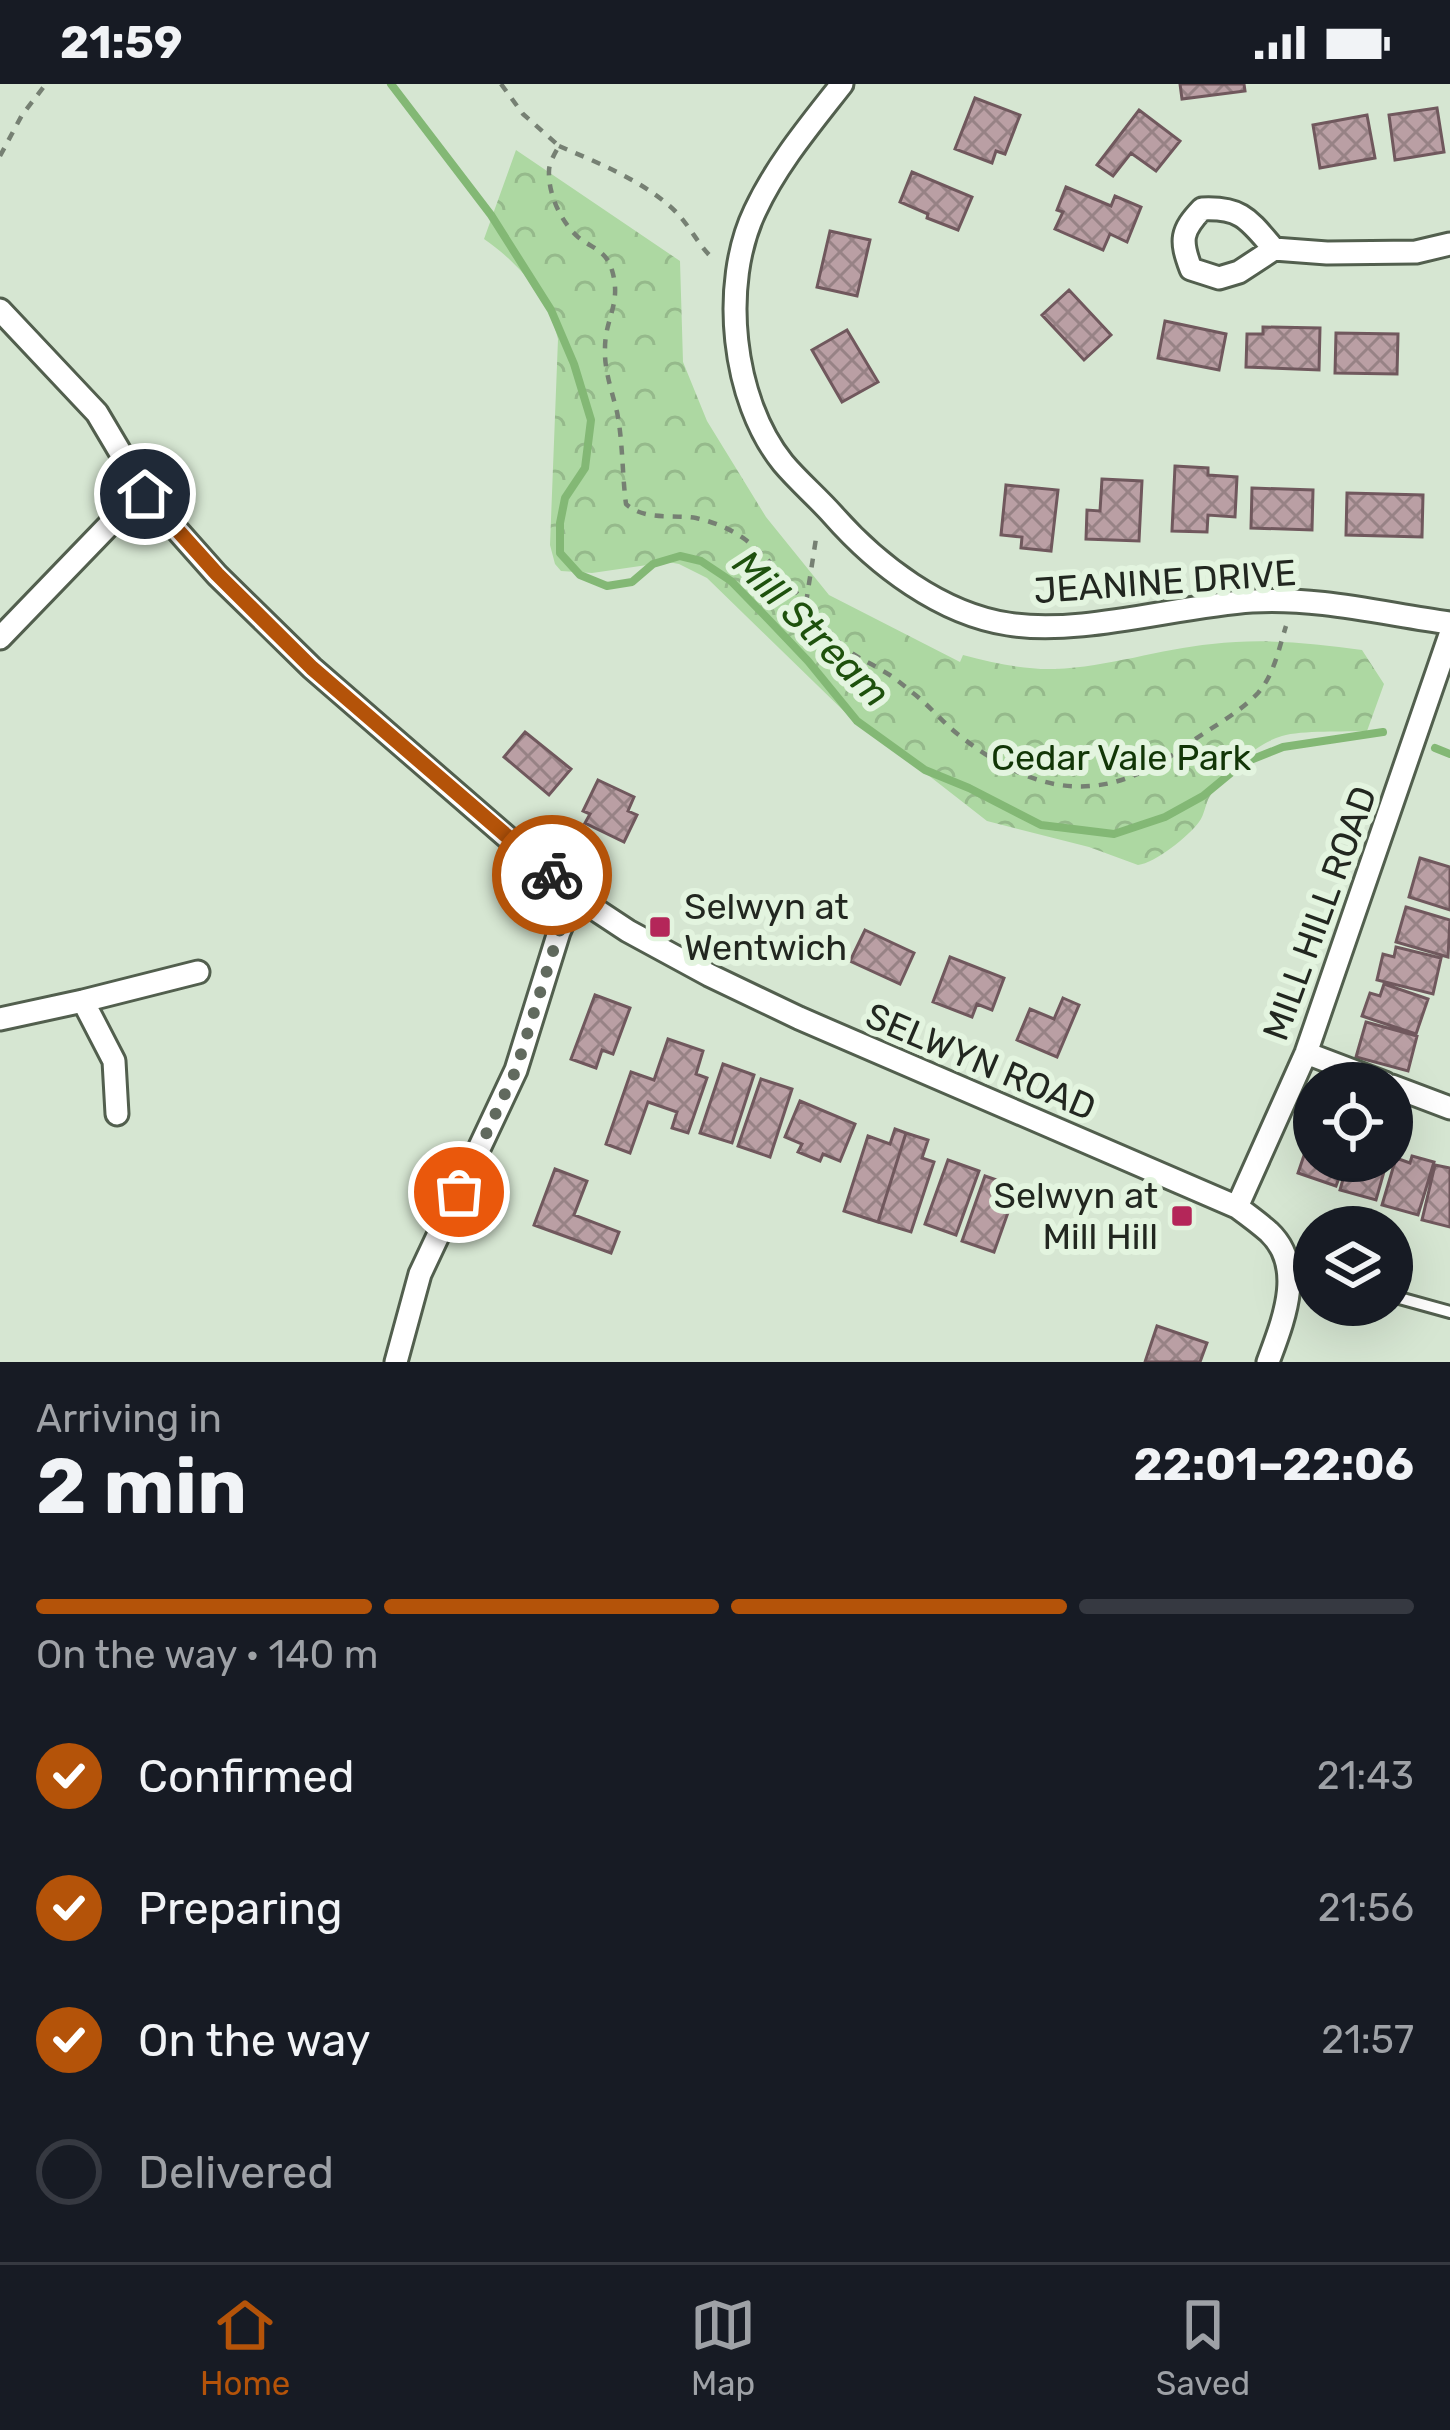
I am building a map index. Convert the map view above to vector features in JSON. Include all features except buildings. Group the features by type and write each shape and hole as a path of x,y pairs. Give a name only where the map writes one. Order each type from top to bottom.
{"street":[{"name":"JEANINE DRIVE","path":"842,84 778,168 753,215 739,274 738,359 760,427 781,461 871,552 930,596 970,615 1009,625 1052,626 1253,601 1325,603 1450,623"},
{"path":"1274,249 1416,252 1450,244"},
{"name":"SELWYN ROAD","path":"0,310 98,413 145,494 217,574 312,668 575,896 709,976 1237,1207 1271,1234 1288,1259"},
{"path":"0,638 145,494"},
{"name":"MILL HILL ROAD","path":"1237,1207 1306,1053 1450,635"},
{"path":"396,1362 420,1274 516,1070 575,896"},
{"path":"0,1019 198,971"},
{"path":"83,1001 114,1060 117,1114"},
{"path":"1306,1053 1330,1062"},
{"path":"1413,1094 1450,1108"},
{"path":"1268,1362 1286,1314 1288,1259"}],"lane":[{"path":"1288,1259 1293,1261"},
{"path":"1413,1302 1450,1312"}],"path":[{"path":"0,156 46,84"},
{"path":"559,146 668,204 690,225 708,256 739,274"},
{"path":"806,604 816,534 830,512"}],"green space":[{"name":"Cedar Vale Park","path":"516,150 680,261 683,362 707,421 766,517 829,595 960,662 963,655 1055,669 1250,641 1362,650 1384,684 1367,731 1290,734 1262,745 1224,778 1188,834 1138,865 987,821 852,719 707,578 668,562 592,573 561,571 550,545 558,339 530,282 484,239"}],"waterway":[{"name":"Mill Stream","path":"391,84 491,215 551,310 574,364 591,420 585,468 565,498 560,553 580,575 607,586 632,582 653,564 680,556 701,561 731,581 808,661 857,721 925,770 1041,825 1114,834 1165,817 1203,796 1243,763 1283,747 1383,732"},
{"name":"Mill Stream","path":"1435,748 1450,754"}],"way so far":[{"path":"459,1192 516,1070 575,896 552,875"}],"place":[{"name":"Selwyn at Wentwich","path":"660,927"},
{"name":"Selwyn at Mill Hill","path":"1182,1216"}],"route":[{"path":"145,494 312,668 552,875"}]}
